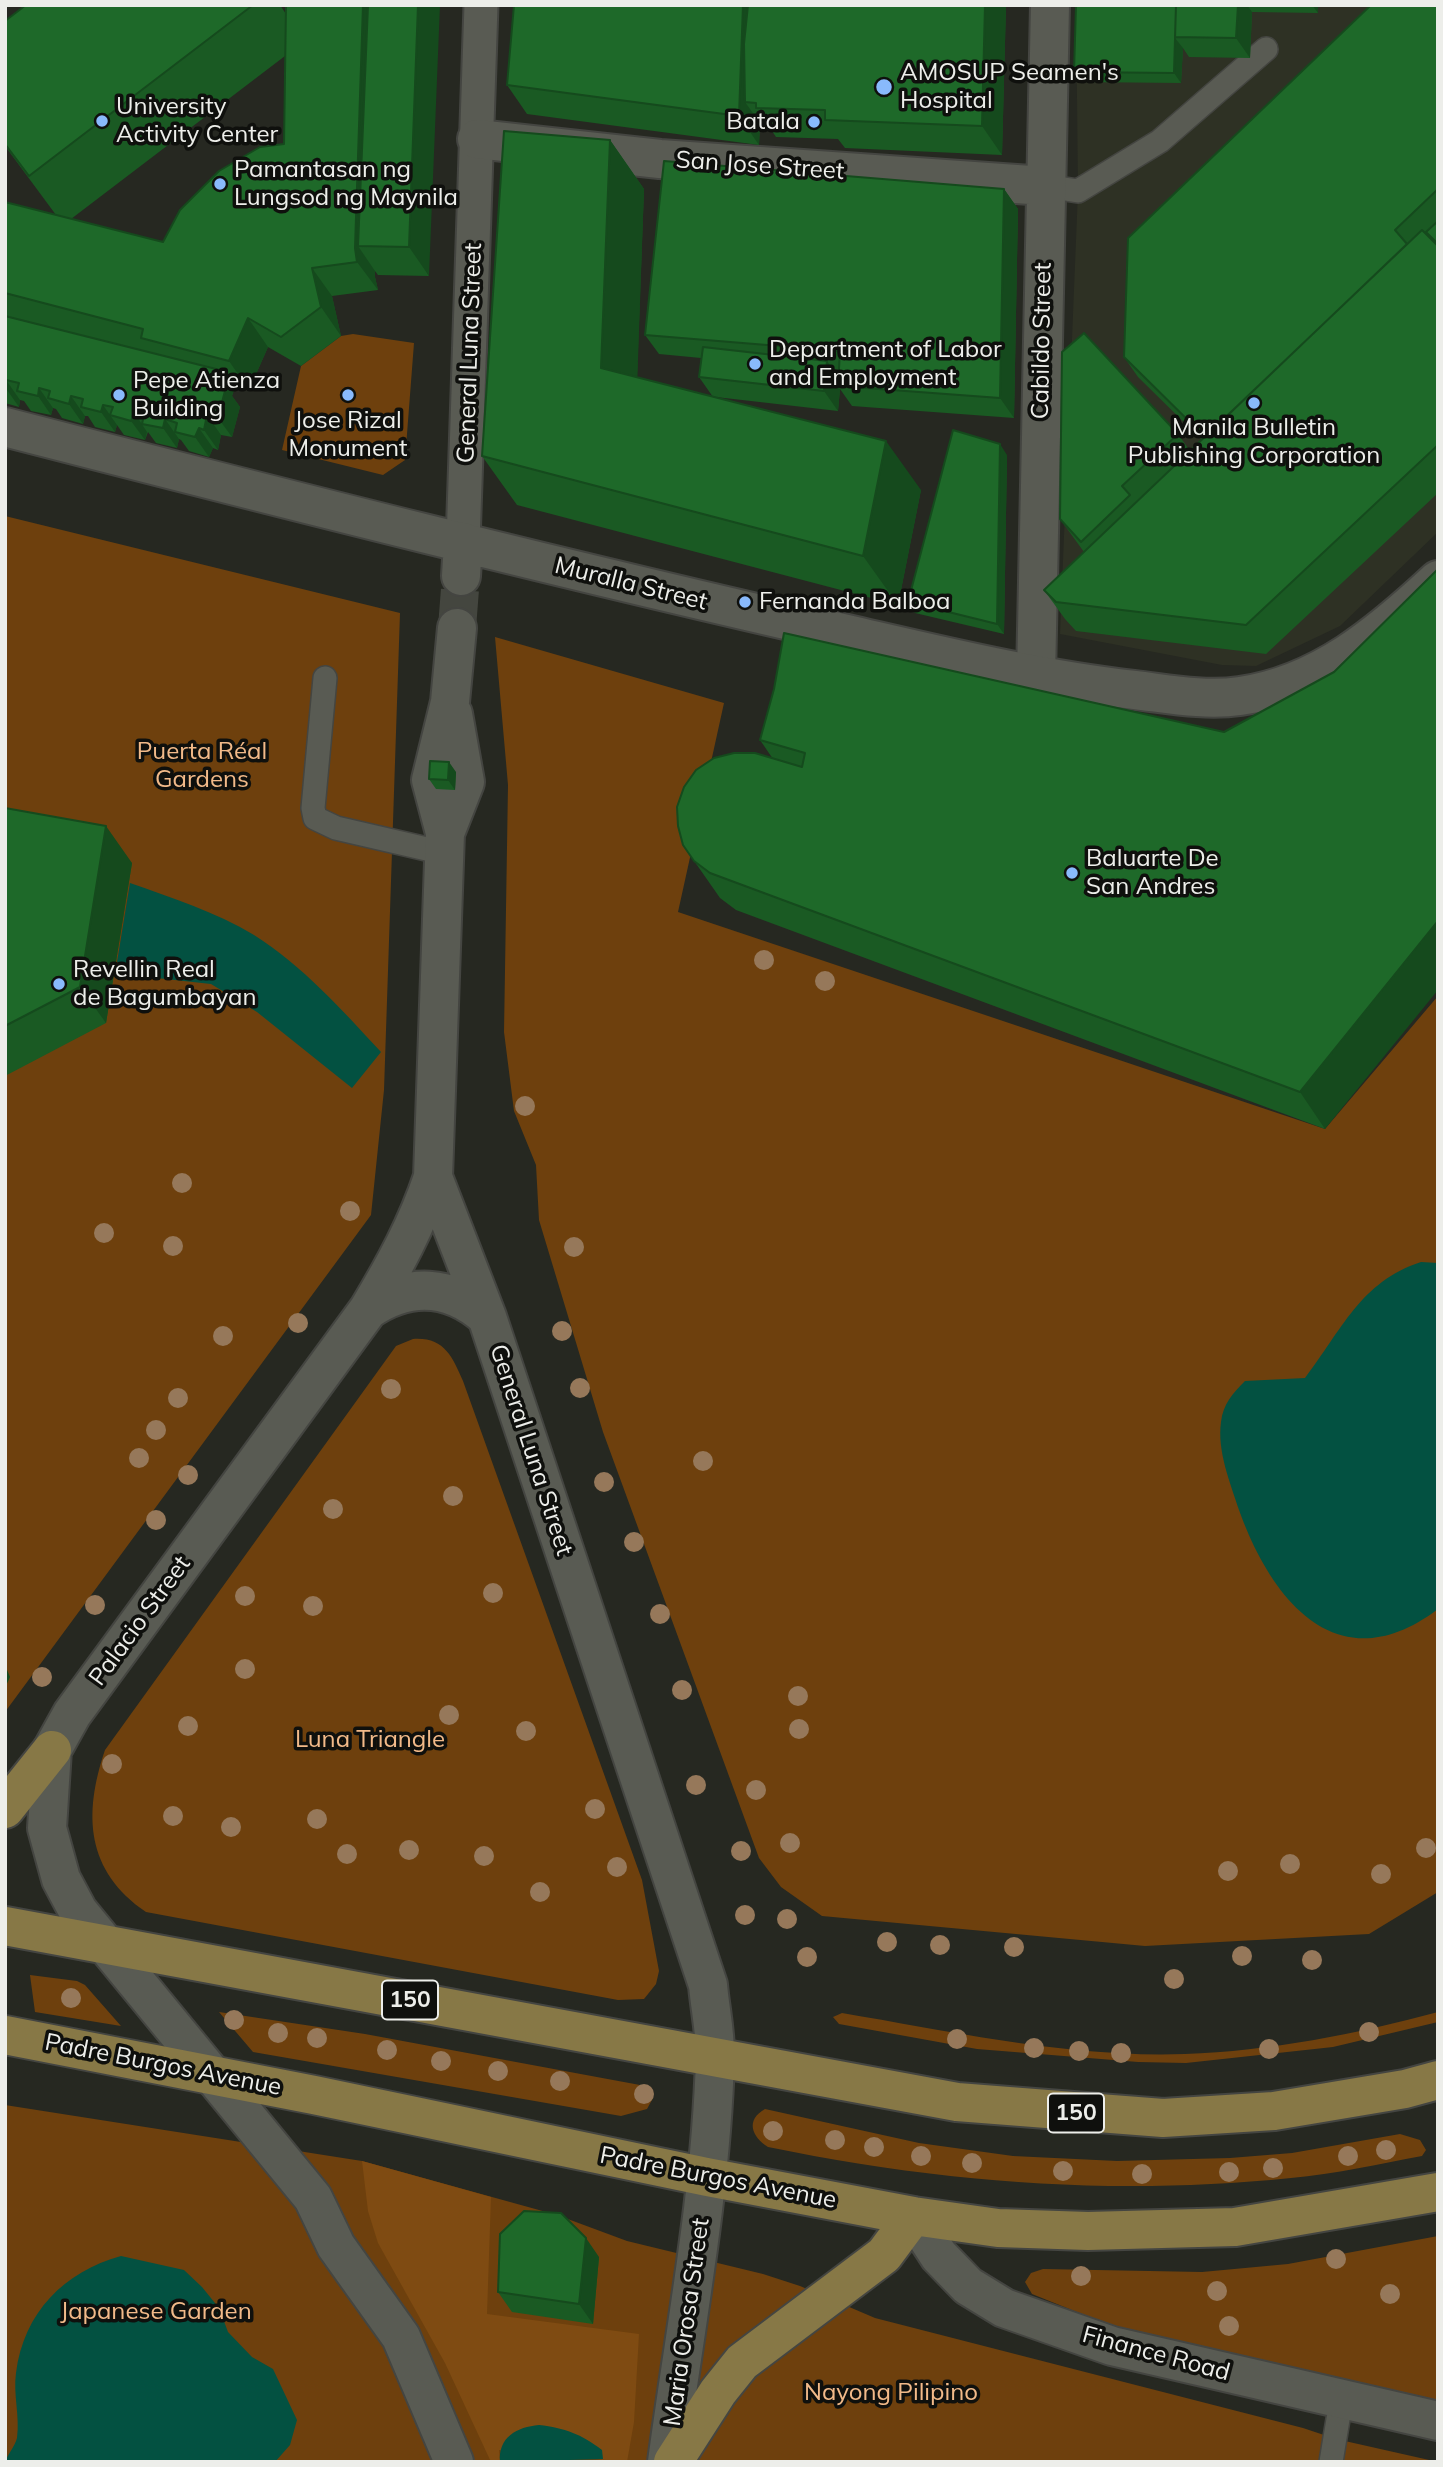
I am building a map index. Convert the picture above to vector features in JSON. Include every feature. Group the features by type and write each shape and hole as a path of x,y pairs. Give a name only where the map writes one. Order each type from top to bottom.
{"main road":[{"path":"5,1809 52,1750"},
{"name":"150","path":"5,1926 957,2102 1163,2118 1274,2110 1405,2089 1438,2080"},
{"name":"Padre Burgos Avenue","path":"5,2035 212,2074 706,2177 914,2216 998,2228 1088,2231 1235,2227 1438,2192"},
{"path":"674,2462 718,2392 743,2362 884,2255 914,2216"}],"street":[{"name":"General Luna Street","path":"462,559 481,5"},
{"name":"Cabildo Street","path":"1036,677 1050,5"},
{"name":"San Jose Street","path":"477,139 660,159 1045,186"},
{"name":"Muralla Street","path":"5,427 462,559 630,584 1036,677 1182,696 1228,697 1259,693 1313,674 1343,659 1438,580"},
{"name":"General Luna Street","path":"457,628 450,702 466,782 444,843 433,1177 487,1317 708,1985 715,2056"},
{"name":"Palacio Street","path":"212,2074 78,1910 61,1879 52,1855 46,1801 52,1750 72,1714 368,1310 421,1214 433,1177"},
{"path":"368,1310 401,1292 419,1288 456,1295 487,1317"},
{"name":"Maria Orosa Street","path":"667,2462 699,2250 715,2056"},
{"path":"212,2074 313,2198 336,2246 401,2337 454,2462"},
{"name":"Finance Road","path":"914,2216 939,2256 968,2286 1004,2308 1112,2346 1341,2401 1438,2421"}],"lane":[{"path":"1045,186 1078,191 1148,149 1266,49"},
{"path":"325,678 313,808 315,818 336,828 444,843"},
{"path":"1331,2462 1341,2401"}],"shaded area":[{"name":"Manila Bulletin Publishing Corporation","path":"1076,5 1438,5 1438,532 1340,626 1256,666 1222,665 1060,634 1078,191"},
{"path":"130,883 209,912 272,947 337,1005 381,1052 352,1088 257,1012 211,984 157,978 117,962"},
{"path":"1421,1262 1438,1263 1438,1609 1402,1630 1370,1638 1340,1635 1314,1622 1290,1602 1270,1575 1253,1544 1225,1466 1220,1433 1222,1416 1229,1399 1245,1381 1305,1378 1367,1295 1400,1271"},
{"path":"362,2161 491,2197 487,2314 639,2334 634,2422 627,2462 499,2450 500,2462 491,2462 445,2363 378,2243 368,2211"},
{"path":"121,2256 184,2270 219,2308 228,2332 252,2357 273,2369 297,2420 290,2445 275,2462 5,2462 17,2438 15,2381 20,2351 38,2313 65,2284 82,2272"},
{"path":"539,2425 580,2436 602,2450 603,2459 500,2462 502,2446 510,2435 523,2428"}],"green space":[{"path":"353,334 414,343 405,460 383,475 282,450 301,366 341,336"},
{"name":"Puerta Réal Gardens","path":"5,516 400,613 384,1090 371,1215 5,1712"},
{"path":"495,637 724,703 678,912 1325,1129 1438,996 1438,1892 1369,1934 1145,1946 822,1916 781,1887 759,1858 603,1432 539,1220 536,1165 514,1111 504,1032 508,785"},
{"name":"Luna Triangle","path":"413,1339 432,1341 446,1350 463,1381 642,1880 659,1971 656,1984 644,1999 618,2000 146,1912 111,1879 101,1860 92,1819 98,1774 105,1750 396,1346"},
{"path":"30,1975 77,1981 85,1985 121,2026 35,2012"},
{"path":"219,2012 365,2034 640,2085 653,2098 647,2109 621,2116 253,2052"},
{"path":"1438,2012 1438,2022 1333,2047 1186,2063 1138,2062 977,2049 839,2024 833,2017 842,2013 1056,2048 1185,2054 1313,2040"},
{"path":"5,2105 362,2161 557,2215 627,2241 763,2274 800,2286 875,2318 1303,2428 1336,2439 1438,2462 5,2462"},
{"path":"765,2109 919,2143 1013,2156 1117,2161 1230,2158 1292,2153 1400,2134 1420,2140 1426,2150 1422,2156 1291,2178 1159,2186 1029,2183 899,2170 768,2147 758,2138 753,2128 755,2118"},
{"path":"1438,2236 1438,2411 1134,2335 1032,2294 1025,2282 1031,2273 1043,2269 1202,2272 1288,2264"}],"building":[{"path":"26,5 253,5 29,176 5,144 5,21"},
{"path":"286,5 363,5 355,248 357,262 312,268 321,307 281,337 248,318 229,361 141,338 143,329 5,293 5,202 163,242 180,210 219,171 260,147 284,144"},
{"path":"368,5 418,5 409,247 358,246"},
{"path":"514,5 743,5 739,116 507,85"},
{"name":"AMOSUP Seamen's Hospital","path":"748,5 985,5 982,126 825,120 825,110 756,108 756,103 745,102 744,44"},
{"path":"1076,5 1176,5 1174,73 1074,72"},
{"path":"1176,5 1238,5 1236,38 1175,37"},
{"path":"1371,5 1438,5 1438,189 1395,230 1407,244 1205,437 1124,357 1128,238"},
{"path":"504,131 610,140 601,368 886,441 863,556 482,456"},
{"path":"664,161 1004,189 1000,398 838,386 840,351 645,335"},
{"path":"1438,221 1438,244 1426,232"},
{"path":"1422,230 1438,246 1438,445 1246,625 1056,602 1044,590"},
{"name":"Pepe Atienza Building","path":"5,316 220,370 216,384 226,387 218,418 207,415 204,430 199,428 195,437 175,432 177,423 165,419 163,428 142,424 144,415 134,412 131,421 110,415 113,407 103,405 101,412 81,407 83,399 71,396 69,404 48,398 50,391 39,388 38,396 17,391 19,383 6,380 5,385"},
{"path":"1084,333 1178,434 1122,486 1130,495 1081,542 1060,519 1062,352"},
{"path":"703,347 827,361 824,391 699,377"},
{"path":"953,430 1000,444 997,624 908,602"},
{"name":"Baluarte De San Andres","path":"1438,569 1438,921 1300,1092 710,873 694,861 683,845 677,807 684,787 696,770 714,758 734,753 755,753 802,767 805,753 760,740 774,689 784,633 1224,732 1334,672"},
{"path":"430,761 449,762 448,780 429,779"},
{"path":"5,808 106,826 80,987 5,1026"},
{"path":"524,2211 561,2213 586,2238 579,2304 498,2292 500,2234"}],"tunnel":[{"path":"457,628 461,576"}],"place":[{"name":"AMOSUP Seamen's Hospital","path":"884,87"},
{"name":"University Activity Center","path":"102,121"},
{"name":"Batala","path":"814,122"},
{"name":"Pamantasan ng Lungsod ng Maynila","path":"220,184"},
{"name":"Department of Labor and Employment","path":"755,364"},
{"name":"Pepe Atienza Building","path":"119,395"},
{"name":"Jose Rizal Monument","path":"348,395"},
{"name":"Manila Bulletin Publishing Corporation","path":"1254,403"},
{"name":"Fernanda Balboa","path":"745,602"},
{"name":"Baluarte De San Andres","path":"1072,873"},
{"name":"Revellin Real de Bagumbayan","path":"59,984"}],"park label":[{"name":"Japanese Garden","path":"156,2312"},
{"name":"Nayong Pilipino","path":"891,2393"}]}
